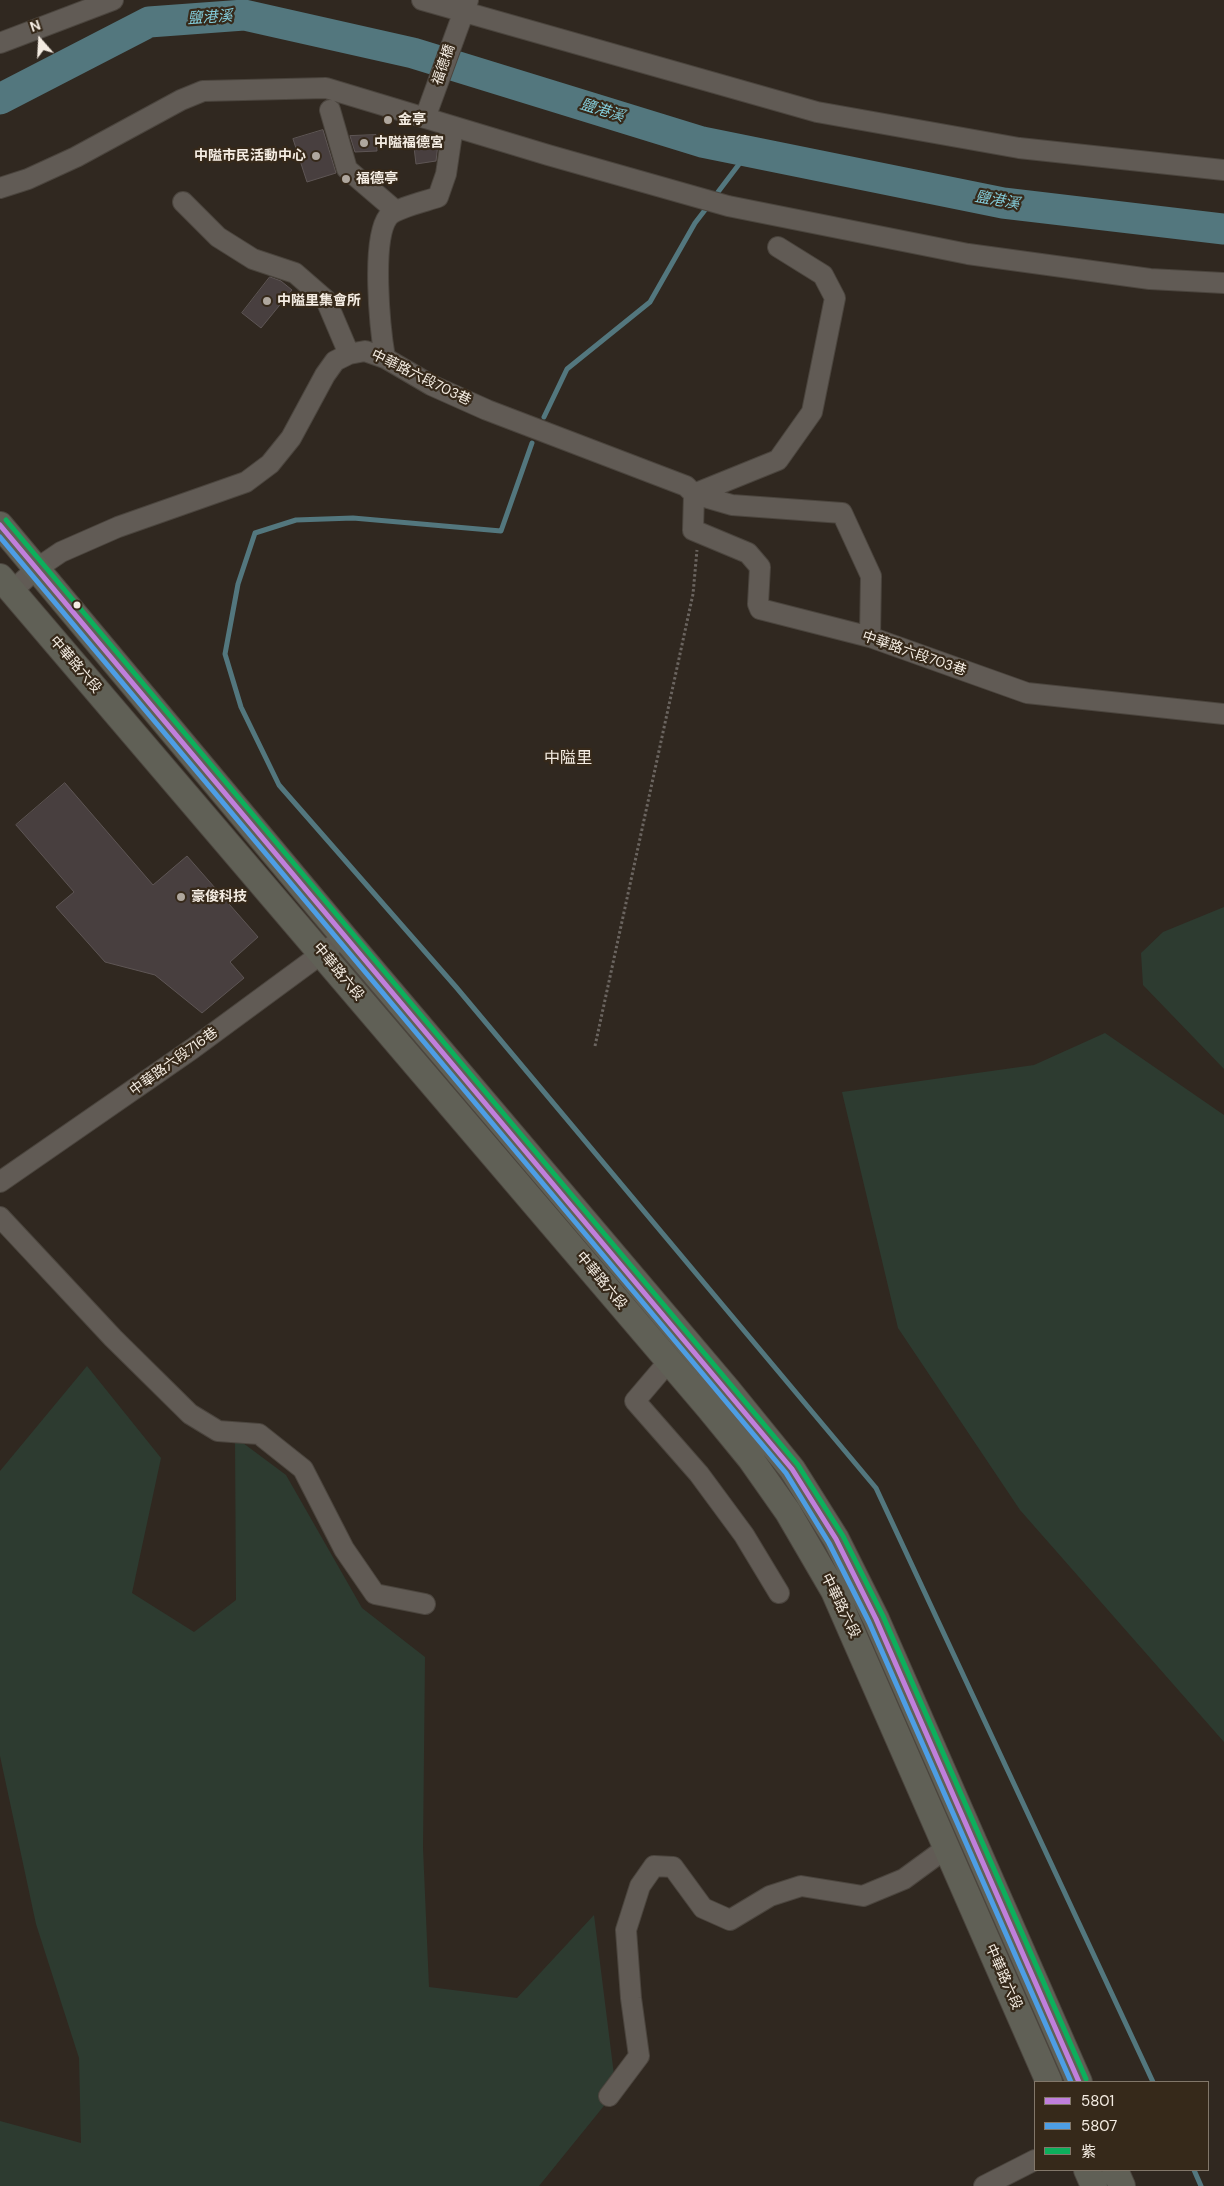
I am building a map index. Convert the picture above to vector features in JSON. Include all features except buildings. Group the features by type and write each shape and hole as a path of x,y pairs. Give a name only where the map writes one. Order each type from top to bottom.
{"main road":[{"name":"中華路六段","path":"0,525 344,937 727,1389 792,1469 836,1539 876,1619 1078,2081"},
{"name":"中華路六段","path":"6,584 669,1361 750,1458 788,1512 819,1563 856,1638 946,1849 1049,2081"},
{"path":"1087,2171 1094,2186"},
{"path":"1115,2171 1122,2186"}],"street":[{"path":"0,43 113,0"},
{"path":"422,0 465,6 817,112 1019,148 1224,170"},
{"name":"福德橋","path":"425,118 465,6"},
{"path":"0,188 76,157 181,100 203,91 326,88 728,206 949,251 1150,279 1224,283"},
{"path":"330,110 347,169 396,211"},
{"path":"385,358 379,307 379,257 382,230 389,216 396,211 438,197 446,174 454,127"},
{"path":"6,584 36,569 61,552 118,527 246,482 270,464 291,438 325,375 335,362 349,354 326,300 294,273 253,259 218,237 183,202"},
{"path":"699,533 693,530 694,494 778,460 812,412 835,298 822,275 778,247"},
{"name":"中華路六段703巷","path":"349,354 365,351 385,358 431,385 487,410 686,486 694,494 732,505 842,513 871,576 870,637"},
{"name":"中華路六段703巷","path":"699,533 748,552 760,567 758,604 760,609 870,637 1027,694 1224,714"},
{"name":"中華路六段716巷","path":"0,1182 176,1060 344,937"},
{"path":"0,1217 114,1338 190,1414 218,1431 259,1434 303,1469 344,1549 376,1594 425,1604"},
{"path":"669,1361 635,1401 700,1474 744,1535 779,1593"},
{"path":"608,2096 639,2056 631,1998 626,1930 640,1886 654,1866 674,1867 703,1908 730,1920 770,1896 801,1886 863,1896 904,1879 946,1849"},
{"path":"984,2186 1034,2161"}],"path":[{"path":"595,1046 693,594 699,533"}],"green space":[{"path":"1224,907 1224,1069 1143,985 1141,953 1163,932"},
{"path":"1105,1033 1224,1115 1224,1742 1020,1510 898,1328 842,1092 1034,1065"},
{"path":"87,1366 161,1458 132,1593 194,1632 236,1600 235,1437 286,1475 362,1608 425,1657 423,1848 429,1987 517,1998 594,1915 616,2091 539,2186 0,2186 0,2121 81,2143 79,2058 36,1924 0,1756 0,1471"}],"waterway":[{"name":"鹽港溪","path":"0,99 149,22 244,15 413,53 702,142 1003,203 1224,229"},
{"path":"718,192 749,151"},
{"path":"544,417 567,369 650,302 695,223 705,210"},
{"path":"532,443 501,531 353,518 296,520 255,533 238,584 225,654 241,707 279,785 456,987 876,1488 1153,2081"},
{"path":"1194,2171 1201,2186"}],"transit line":[{"name":"紫","path":"6,520 798,1465 843,1536 883,1616 1086,2079"},
{"name":"5801","path":"0,525 792,1469 836,1539 876,1619 1079,2081"},
{"name":"5807","path":"0,537 786,1473 829,1543 869,1622 1071,2081"}],"place":[{"name":"金亭","path":"388,120"},
{"name":"中隘福德宮","path":"364,143"},
{"name":"中隘市民活動中心","path":"316,156"},
{"name":"福德亭","path":"346,179"},
{"name":"中隘里集會所","path":"267,301"},
{"name":"豪俊科技","path":"181,897"}],"district":[{"name":"中隘里","path":"568,759"}]}
